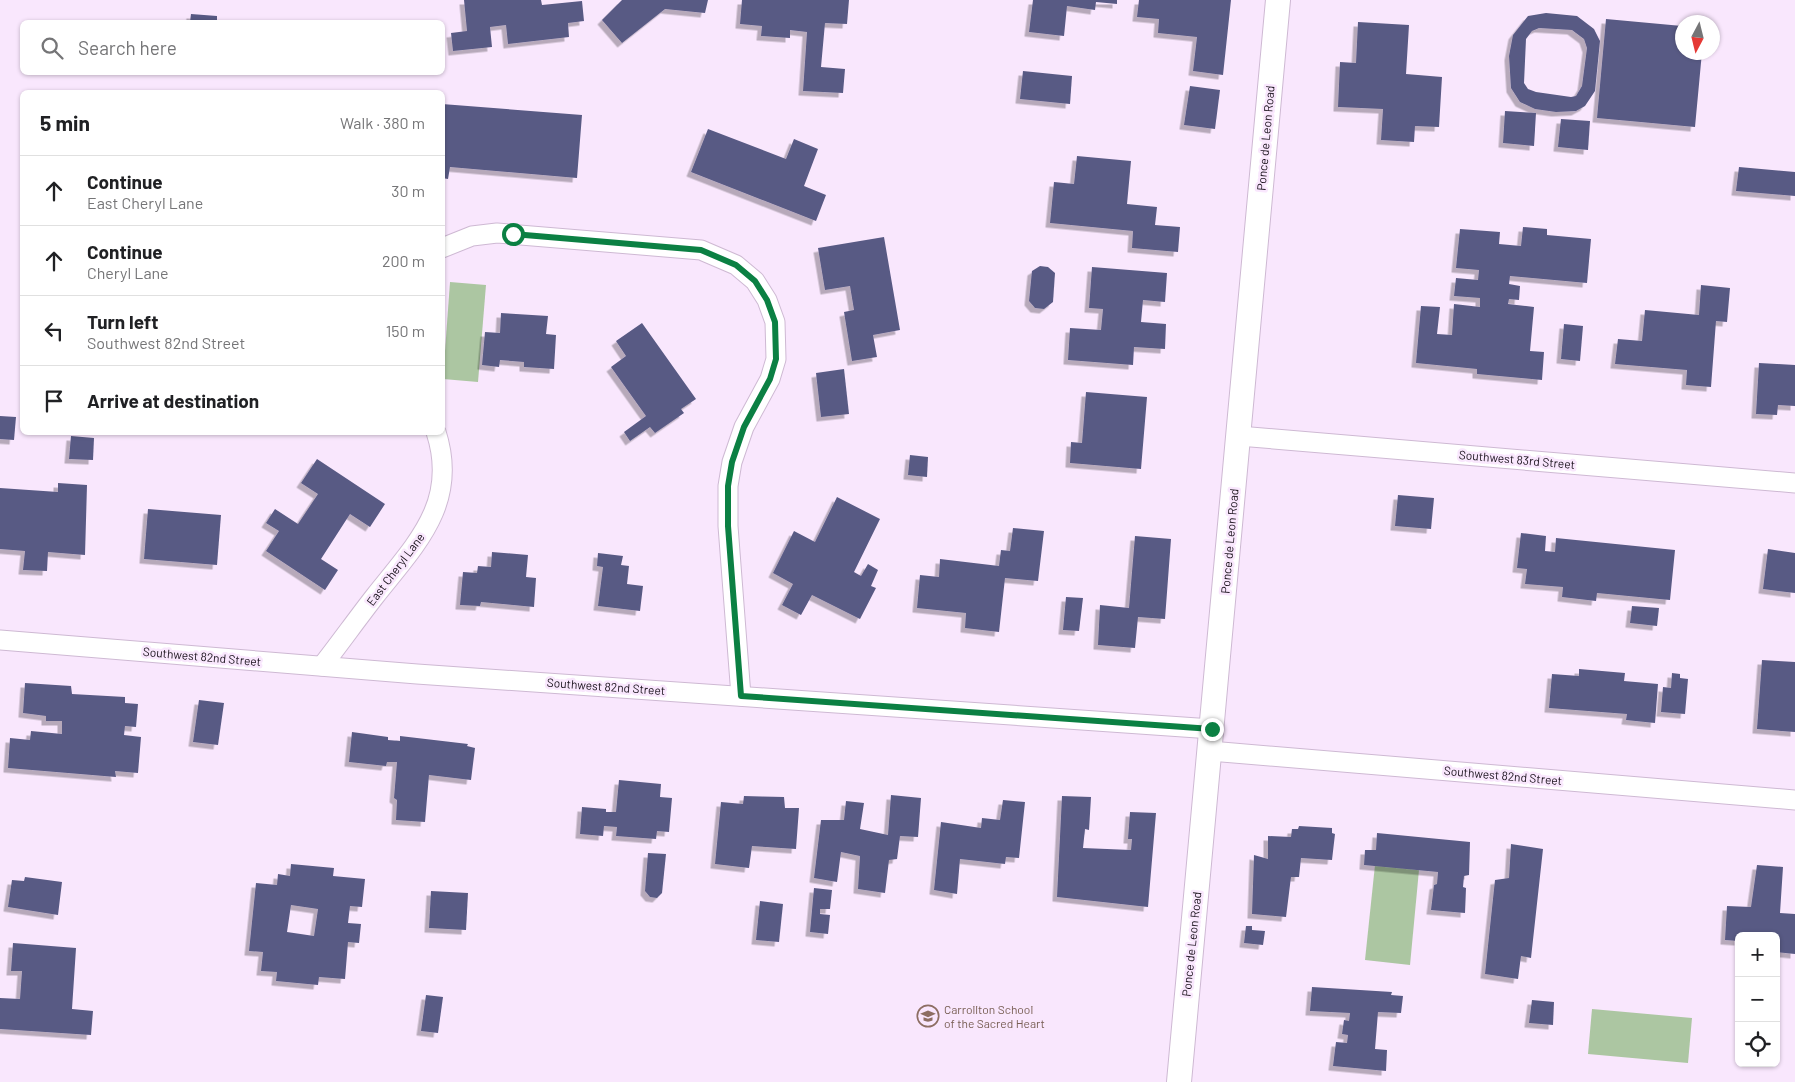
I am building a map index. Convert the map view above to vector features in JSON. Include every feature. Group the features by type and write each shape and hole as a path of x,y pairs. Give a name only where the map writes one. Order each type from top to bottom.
{"street":[{"name":"Ponce de Leon Road","path":"1179,1082 1278,0"},
{"path":"445,247 472,236 497,233 688,248 714,254 736,265 755,281 771,310 777,342 774,368 744,427 732,462 728,486 728,526 741,696"},
{"name":"East Cheryl Lane","path":"322,666 413,549 430,520 440,499 443,481 441,452 437,435"},
{"name":"Southwest 83rd Street","path":"1239,436 1795,483"},
{"name":"Southwest 82nd Street","path":"0,640 322,666 741,696 1211,740 1795,800"}],"green space":[{"path":"450,282 486,285 478,382 445,379"},
{"path":"1375,865 1419,870 1410,965 1365,960"},
{"path":"1592,1009 1692,1018 1688,1063 1588,1054"}],"building":[{"path":"464,0 541,0 542,5 582,1 584,21 568,23 569,37 508,44 506,25 490,27 492,47 453,51 451,33 467,31"},
{"path":"622,0 708,0 705,13 665,9 622,43 602,20"},
{"path":"742,0 849,0 847,24 825,23 821,67 845,69 843,93 803,91 807,32 790,30 790,38 761,36 762,26 740,24"},
{"path":"1033,0 1117,0 1117,4 1096,2 1095,10 1067,6 1064,36 1029,32"},
{"path":"1139,0 1231,0 1223,75 1193,71 1197,37 1158,33 1159,19 1137,17"},
{"path":"1546,13 1577,16 1594,29 1600,41 1595,91 1585,106 1576,111 1556,112 1535,109 1520,102 1511,88 1509,56 1513,35 1528,16","holes":["1539,28 1572,30 1584,39 1587,48 1582,86 1576,96 1536,92 1528,89 1524,83 1526,39 1532,31"]},
{"path":"191,14 217,16 217,20 190,20"},
{"path":"1606,19 1675,25 1675,60 1701,60 1695,127 1597,118"},
{"path":"1358,22 1409,25 1406,74 1442,77 1439,127 1415,126 1414,142 1381,140 1383,109 1338,107 1340,62 1356,63"},
{"path":"1023,71 1072,76 1070,104 1020,99"},
{"path":"1190,86 1220,90 1215,129 1184,125"},
{"path":"445,104 582,115 577,178 450,167 448,179 445,178"},
{"path":"1505,111 1536,113 1534,146 1503,143"},
{"path":"1561,119 1590,121 1588,150 1558,147"},
{"path":"708,129 786,159 794,139 818,149 804,186 826,195 816,221 691,172"},
{"path":"1077,156 1131,161 1127,204 1157,207 1155,225 1180,227 1178,252 1132,248 1133,231 1050,223 1054,182 1074,184"},
{"path":"1739,167 1795,172 1795,196 1736,191"},
{"path":"1523,227 1547,229 1547,235 1591,239 1587,283 1510,276 1509,284 1520,286 1519,300 1509,299 1508,304 1534,307 1530,351 1544,352 1542,380 1477,374 1477,369 1416,363 1421,306 1440,307 1437,334 1452,335 1454,304 1480,307 1480,298 1454,296 1456,278 1478,280 1479,270 1456,268 1460,229 1500,232 1499,244 1521,246"},
{"path":"884,237 900,330 873,335 877,357 852,361 844,312 854,310 850,286 825,290 818,248"},
{"path":"1040,266 1048,267 1055,273 1053,302 1044,309 1035,308 1029,301 1032,271"},
{"path":"1092,267 1167,273 1165,302 1143,300 1141,322 1166,324 1165,349 1134,347 1133,365 1068,360 1070,328 1101,330 1103,309 1089,308"},
{"path":"1701,285 1730,288 1727,322 1716,321 1711,387 1686,385 1687,370 1615,364 1618,339 1642,341 1645,310 1699,315"},
{"path":"501,313 548,316 546,334 556,335 554,369 524,367 524,362 500,360 499,367 482,365 485,332 500,333"},
{"path":"642,323 696,399 681,409 684,413 655,433 650,427 630,441 624,432 646,416 611,367 626,356 616,341"},
{"path":"1564,324 1583,326 1580,361 1561,359"},
{"path":"1759,363 1795,365 1795,406 1778,405 1777,415 1756,414"},
{"path":"844,369 849,414 821,417 816,373"},
{"path":"1086,392 1147,397 1141,469 1070,463 1071,442 1082,443"},
{"path":"0,416 16,417 14,440 0,439"},
{"path":"71,436 94,438 93,460 69,459"},
{"path":"910,455 928,457 927,477 908,475"},
{"path":"317,459 385,504 370,527 350,514 321,559 338,570 325,590 266,551 279,531 266,523 275,509 298,524 318,494 301,483"},
{"path":"58,483 87,485 85,555 48,552 47,571 23,570 25,551 0,549 0,488 58,492"},
{"path":"1398,495 1434,498 1431,529 1395,526"},
{"path":"837,497 880,519 854,572 861,576 868,564 878,570 871,586 876,588 860,619 812,595 801,615 782,605 793,584 773,573 794,531 815,542"},
{"path":"148,509 221,515 217,565 144,559"},
{"path":"1013,528 1044,531 1038,581 1005,578 999,632 965,628 966,613 917,608 920,575 939,577 940,559 999,566 1001,550 1010,551"},
{"path":"1521,533 1546,536 1545,551 1555,552 1556,538 1675,550 1670,600 1597,593 1596,601 1562,597 1563,587 1525,584 1527,569 1517,568"},
{"path":"1135,536 1171,539 1165,619 1138,617 1135,648 1098,645 1100,605 1129,608"},
{"path":"1768,549 1795,553 1795,593 1763,589"},
{"path":"492,552 528,555 526,577 536,578 534,607 481,602 480,606 460,605 463,572 477,573 478,566 491,567"},
{"path":"598,553 623,556 621,565 629,566 627,584 643,586 640,611 598,606 603,567 597,566"},
{"path":"1066,597 1083,598 1079,631 1063,630"},
{"path":"1632,606 1659,608 1657,626 1630,623"},
{"path":"1762,660 1795,662 1795,732 1757,729"},
{"path":"1579,669 1625,673 1624,681 1658,684 1655,723 1626,720 1627,714 1549,708 1552,674 1579,676"},
{"path":"1672,673 1680,674 1680,678 1688,679 1685,714 1661,712 1663,687 1671,688"},
{"path":"25,683 71,686 72,694 125,697 125,703 138,704 136,727 125,726 124,735 141,737 138,773 115,771 116,777 8,768 10,738 30,740 31,731 62,734 62,721 46,721 46,716 23,713"},
{"path":"199,700 224,703 218,745 193,742"},
{"path":"352,732 388,737 388,740 400,741 400,736 468,744 467,746 475,748 471,780 429,775 425,822 396,820 397,800 394,798 397,762 387,762 386,766 349,762"},
{"path":"619,780 661,784 660,797 672,798 669,832 657,831 656,839 616,836 617,827 604,826 603,836 580,834 582,807 606,809 606,812 616,812"},
{"path":"891,795 921,798 918,837 900,836 897,859 889,860 885,893 858,889 860,856 841,852 837,882 814,878 821,820 844,820 846,801 864,803 860,829 888,835"},
{"path":"744,796 784,797 785,808 799,808 796,849 752,846 749,868 715,864 721,802 743,804"},
{"path":"1062,796 1091,797 1089,830 1085,829 1083,848 1131,850 1132,839 1128,839 1130,812 1156,813 1148,907 1057,897"},
{"path":"1003,800 1025,802 1019,858 1006,857 1005,864 960,859 957,894 934,890 941,822 981,828 982,818 1000,820"},
{"path":"1299,826 1332,828 1332,833 1335,834 1332,860 1301,858 1299,877 1291,877 1286,917 1252,914 1254,855 1268,859 1268,836 1291,837 1292,829 1298,829"},
{"path":"1377,833 1470,842 1469,875 1464,876 1463,887 1466,888 1465,913 1431,910 1434,885 1437,884 1438,872 1364,865 1365,850 1376,850"},
{"path":"1511,844 1543,849 1531,958 1521,956 1518,979 1485,974 1495,880 1509,878"},
{"path":"648,853 666,854 662,893 657,898 650,897 645,891"},
{"path":"291,864 334,868 333,876 365,879 362,907 350,906 348,923 361,924 359,943 348,942 345,979 319,977 318,985 276,981 277,972 261,971 263,952 249,951 256,883 277,885 278,874 290,876","holes":["291,905 318,909 314,936 287,932"]},
{"path":"1757,865 1783,867 1780,913 1795,914 1795,954 1780,952 1780,932 1735,932 1735,941 1725,940 1727,906 1751,907"},
{"path":"25,877 62,882 58,915 8,907 12,880 24,881"},
{"path":"814,888 832,890 830,909 820,909 820,914 830,915 828,934 810,932"},
{"path":"431,891 468,893 466,930 429,928"},
{"path":"760,901 783,904 779,942 756,940"},
{"path":"1246,926 1252,926 1252,930 1265,931 1263,945 1244,943"},
{"path":"13,943 76,948 72,1009 93,1011 91,1035 0,1029 0,998 20,999 22,971 11,971"},
{"path":"1312,987 1392,992 1391,995 1403,996 1401,1013 1378,1012 1375,1049 1387,1050 1386,1071 1333,1066 1336,1042 1347,1043 1348,1035 1342,1034 1344,1020 1349,1021 1350,1013 1310,1011"},
{"path":"426,995 443,997 438,1033 421,1031"},
{"path":"1532,1000 1554,1002 1553,1025 1529,1023"}],"place":[{"name":"Carrollton School of the Sacred Heart","path":"928,1016"}],"route":[{"path":"513,234 701,250 726,259 747,273 762,290 767,300 775,322 777,336 776,359 770,379 744,427 735,450 728,486 727,512 741,696 1212,729"}]}
